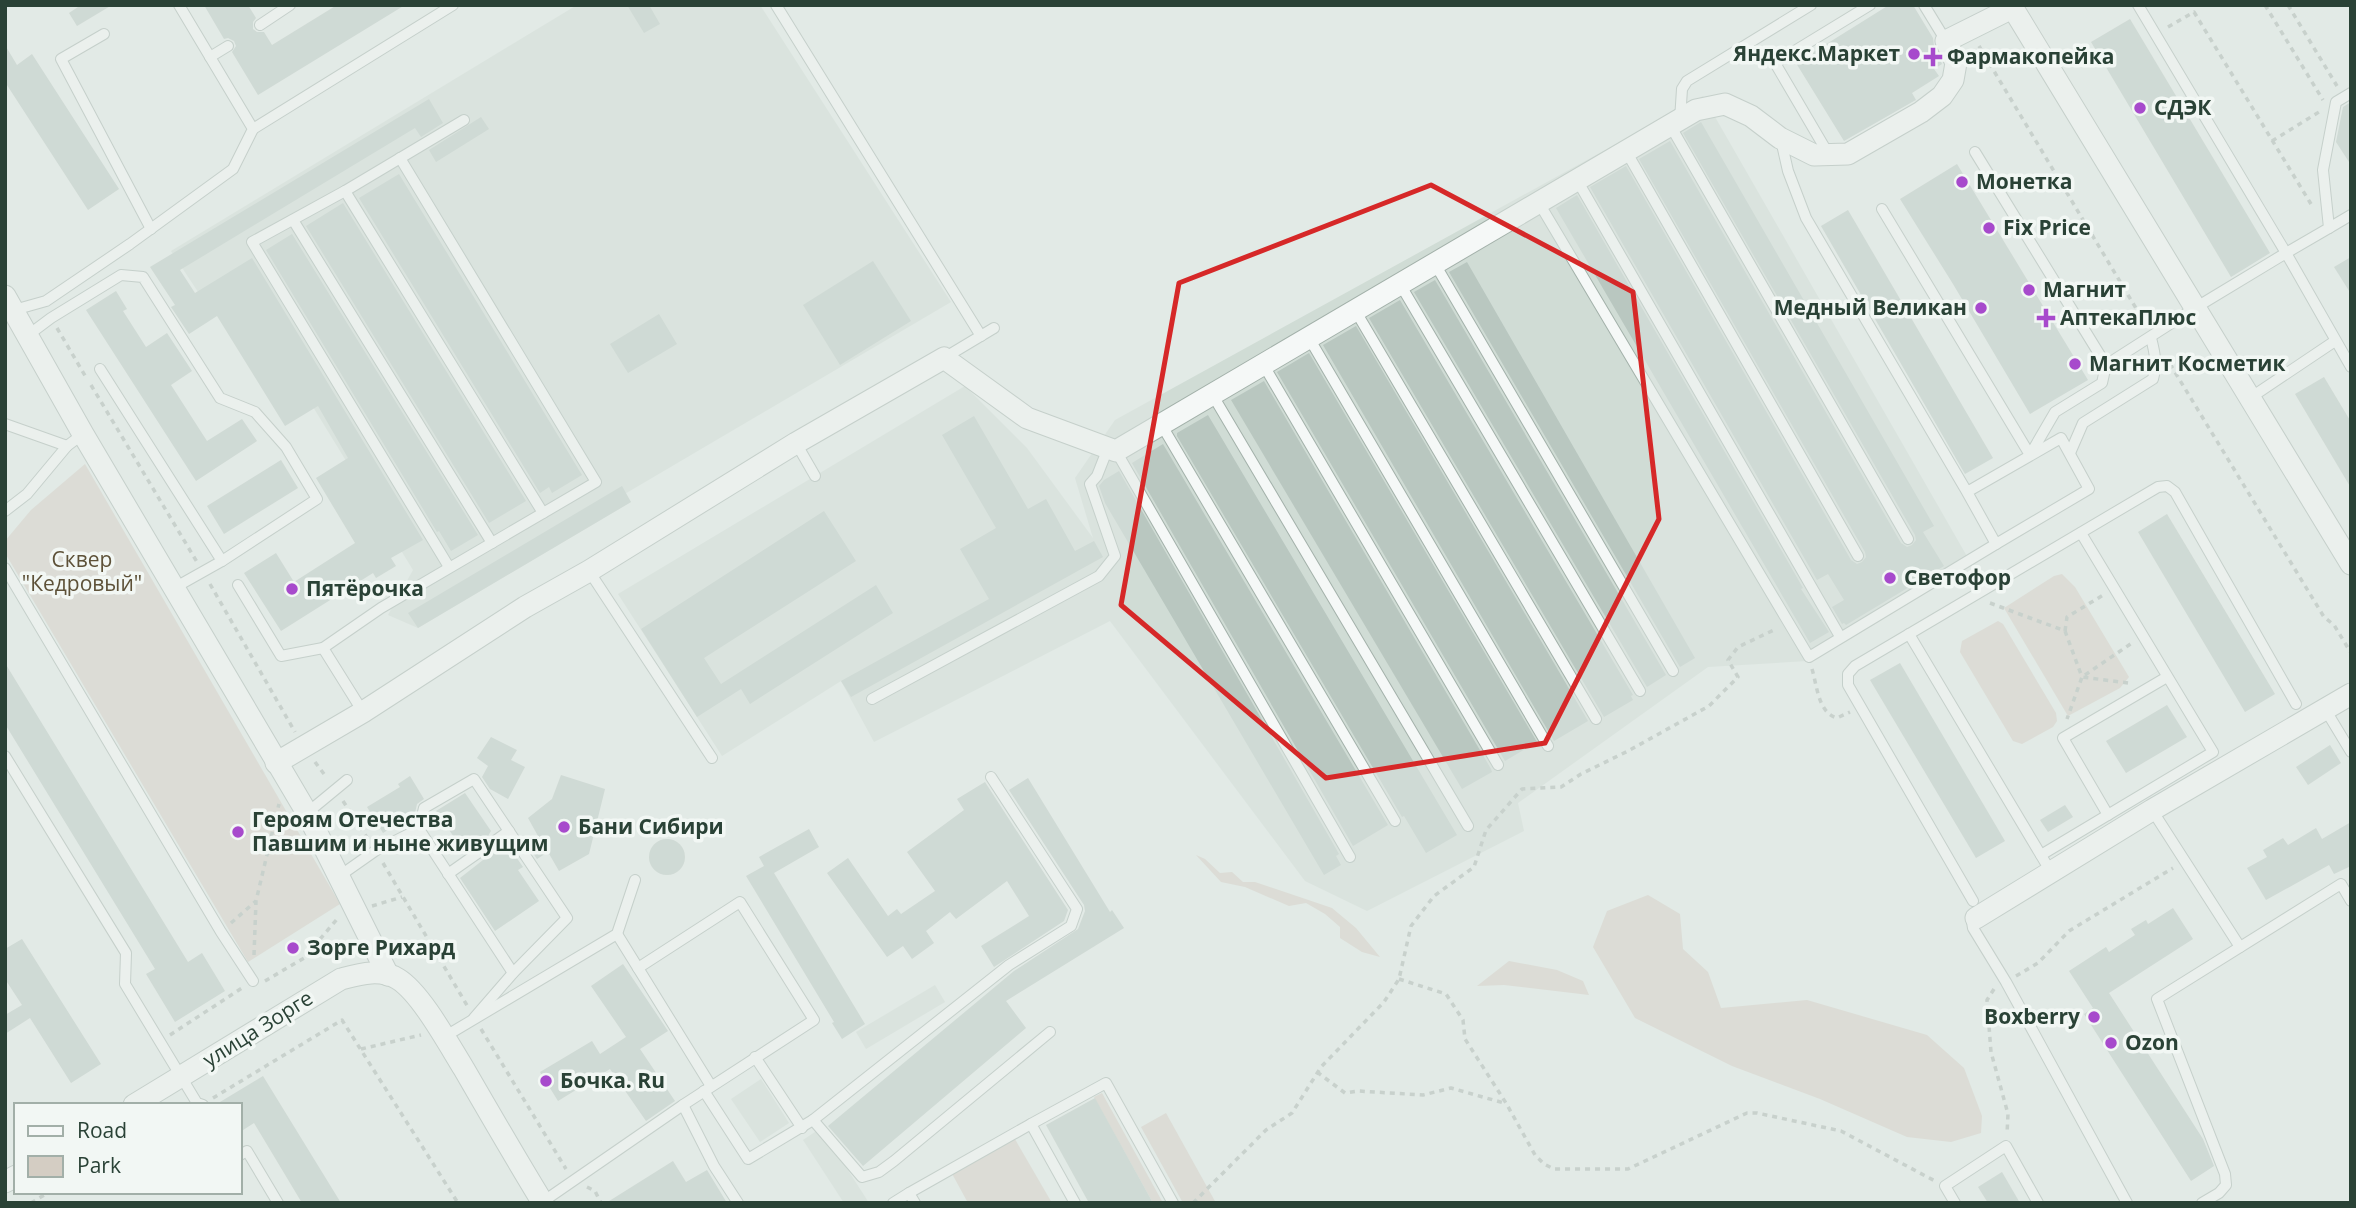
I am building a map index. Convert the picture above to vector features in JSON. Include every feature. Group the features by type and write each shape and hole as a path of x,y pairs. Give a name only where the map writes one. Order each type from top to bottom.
{"street":[{"path":"280,771 363,712 525,607 589,571 796,443 944,358 1027,418 1112,449 1161,424 1696,110 1725,104 1751,116 1780,138 1814,155 1848,155 1921,112 1942,96 1954,80 1956,63 1946,41 2013,6 2351,564"},
{"path":"10,303 75,440 174,588 307,813 388,975 406,985 444,1037 542,1202"},
{"path":"1975,910 2046,864 2152,810 2218,760 2351,694"},
{"name":"улица Зорге","path":"137,1103 341,979 366,973 388,975"}],"lane":[{"path":"179,5 253,129"},
{"path":"10,303 46,301 233,169 253,129 453,5"},
{"path":"776,5 981,336"},
{"path":"1811,5 1687,80 1682,89 1675,122 1908,539"},
{"path":"1829,155 1775,63 1870,5"},
{"path":"1924,5 1946,41"},
{"path":"2138,5 2351,367"},
{"path":"260,26 291,6"},
{"path":"104,34 61,59 151,229"},
{"path":"210,57 228,46"},
{"path":"2328,229 2323,170 2336,102 2347,95"},
{"path":"449,567 253,242 464,120"},
{"path":"1780,138 1788,171 1807,218 1996,544"},
{"path":"1626,151 1858,556"},
{"path":"1975,152 2106,365 2102,383 2055,412 2030,456"},
{"path":"238,585 281,656 323,648 381,608 596,482 400,158"},
{"path":"1577,180 1838,633"},
{"path":"345,191 542,513"},
{"path":"1539,203 1809,657 2089,489 2062,438 1967,492"},
{"path":"1882,209 2030,456"},
{"path":"2106,365 2195,307 2351,215"},
{"path":"293,220 492,543"},
{"path":"1435,264 1673,671"},
{"path":"27,336 121,275 143,277 220,398 255,412 286,447 317,499 222,561 174,588"},
{"path":"1400,284 1640,691"},
{"path":"1355,310 1596,719"},
{"path":"944,358 994,328"},
{"path":"1309,338 1548,746"},
{"path":"2070,453 2083,423 2153,379 2156,368 2151,338"},
{"path":"2250,398 2335,341"},
{"path":"1263,364 1498,765"},
{"path":"100,369 222,561"},
{"path":"1212,394 1468,826"},
{"path":"5,424 75,440 27,494 5,511"},
{"path":"1161,424 1395,821"},
{"path":"796,443 815,476"},
{"path":"872,699 1100,576 1115,556 1090,484 1112,449"},
{"path":"1112,449 1350,856"},
{"path":"2127,1203 2006,982 1973,928 1975,910 1848,685 1848,674 1855,666 2158,487 2168,486 2175,492 2296,704"},
{"path":"1909,634 2046,864 2108,815 2218,760 2081,533"},
{"path":"5,568 220,932 253,981"},
{"path":"589,571 712,758"},
{"path":"323,648 363,712"},
{"path":"2108,815 2063,738 2167,677"},
{"path":"2325,709 2351,752"},
{"path":"5,756 126,953 125,984 196,1103"},
{"path":"617,934 748,1159 802,1128 1009,965 1071,926 1077,909 991,777"},
{"path":"474,1018 567,918 474,779 424,808 419,829 513,973"},
{"path":"307,813 347,780"},
{"path":"2152,810 2239,947"},
{"path":"338,877 375,851 419,829"},
{"path":"449,874 509,831"},
{"path":"444,1037 617,934 635,880"},
{"path":"2202,1203 2220,1193 2226,1185 2225,1174 2157,999 2341,884 2351,901"},
{"path":"542,1202 683,1105 814,1020 740,902 638,968"},
{"path":"813,1120 862,1177 879,1172 1050,1032"},
{"path":"755,1057 802,1128"},
{"path":"893,1203 912,1198 1031,1125 1106,1083 1172,1203"},
{"path":"683,1105 714,1166 738,1203"},
{"path":"1031,1125 1075,1203"},
{"path":"1955,1203 1945,1186 2006,1146 2038,1203"},
{"path":"242,1154 247,1151 278,1203"}],"path":[{"path":"2265,5 2327,107 2272,141"},
{"path":"2288,5 2347,95"},
{"path":"2154,35 2194,12 2328,229"},
{"path":"2082,677 2065,631 2067,617 2114,588"},
{"path":"1971,598 2065,631"},
{"path":"1193,1203 1266,1130 1292,1114 1317,1072 1384,1002 1399,979 1411,926 1434,896 1474,867 1486,830 1522,789 1560,787 1709,706 1738,677 1728,660 1738,646 1790,625"},
{"path":"2063,738 2082,677 2143,636"},
{"path":"1809,657 1823,709 1830,716 1837,718 1859,705"},
{"path":"2082,677 2126,682 2144,690"},
{"path":"280,771 256,901 253,981 257,986 304,958 345,909 357,910 402,897"},
{"path":"2006,1146 2008,1114 1991,1052 1987,1000 1995,989 2038,963 2069,931 2185,861"},
{"path":"220,932 256,901"},
{"path":"1399,979 1446,994 1463,1020 1465,1039 1535,1155 1554,1169 1628,1169 1747,1113 1757,1113 1842,1131 1945,1186"},
{"path":"160,1042 253,981"},
{"path":"206,1103 342,1020 458,1203"},
{"path":"362,1049 431,1033 444,1037"},
{"path":"1317,1072 1345,1093 1358,1091 1423,1095 1451,1088 1506,1103"}],"highlighted area":[{"path":"1431,185 1633,292 1659,519 1545,743 1326,778 1121,605 1179,283"}],"shaded area":[{"path":"577,5 760,5 951,302 623,495 631,502 418,628 388,615 413,570 245,296 212,313 171,251"},
{"path":"1703,96 1972,565 1844,643 1807,661 1708,667 1518,803 1524,831 1367,911 1305,881 1110,621 874,742 841,681 722,756 618,594 965,386 1027,448 1093,538 1075,478 1115,420"},
{"path":"935,985 945,1002 866,1049 856,1032"},
{"path":"761,1079 789,1123 760,1142 731,1099"},
{"path":"821,1128 869,1203 844,1203 803,1140"}],"green space":[{"name":"Сквер \"Кедровый\"","path":"85,464 340,904 248,962 5,553 5,541 31,510"},
{"path":"2062,574 2075,587 2129,677 2120,688 2068,716 2004,608 2054,576"},
{"path":"1998,621 2003,624 2056,713 2057,721 2053,727 2022,744 2013,741 1960,652 1962,641"},
{"path":"1196,855 1205,859 1220,873 1232,872 1243,882 1255,882 1332,908 1356,928 1380,957 1362,952 1340,938 1340,927 1306,903 1289,906 1245,887 1221,882"},
{"path":"1648,895 1680,914 1683,949 1708,972 1721,1008 1807,1000 1927,1035 1964,1068 1982,1116 1981,1133 1951,1142 1907,1137 1820,1099 1732,1066 1635,1018 1593,947 1607,911"},
{"path":"1509,961 1557,970 1583,981 1589,995 1504,985 1477,986"},
{"path":"1102,1093 1163,1203 1153,1203 1094,1097"},
{"path":"1166,1113 1216,1203 1183,1203 1141,1127"},
{"path":"1012,1134 1052,1203 968,1203 950,1170"}],"building":[{"path":"81,5 112,5 77,26 69,13"},
{"path":"204,5 248,5 256,18 253,29 264,32 272,45 337,5 405,5 258,95 232,52 236,46 234,41 224,39"},
{"path":"627,5 649,5 660,24 644,33"},
{"path":"1889,5 1913,5 1933,38 1942,64 1934,69 1939,76 1912,93 1916,100 1844,141 1796,63"},
{"path":"2130,19 2270,253 2231,277 2091,42"},
{"path":"5,45 17,65 32,54 119,189 88,210 5,82"},
{"path":"429,99 443,123 421,137 415,128 180,270 195,293 252,258 423,540 391,558 396,566 376,578 373,573 281,631 244,573 276,553 294,582 355,543 316,478 348,458 318,406 285,426 217,316 189,334 171,307 175,305 150,267"},
{"path":"2351,102 2351,165 2336,142 2343,107"},
{"path":"481,117 489,129 436,162 429,150"},
{"path":"1701,122 1934,526 1923,532 1944,566 1846,625 1842,624 1832,607 1844,600 1828,574 1817,580 1590,187 1626,166 1851,560 1857,564 1862,562 1866,557 1865,552 1639,159 1670,141 1901,543 1907,547 1912,545 1916,540 1915,535 1683,133"},
{"path":"1957,164 2088,380 2030,414 1900,199"},
{"path":"399,174 582,475 552,493 549,487 540,493 359,198"},
{"path":"1577,195 1803,588 1801,589 1829,632 1810,643 1556,208"},
{"path":"343,203 526,501 489,523 306,226"},
{"path":"1848,210 1993,458 1965,474 1821,226"},
{"path":"292,234 478,535 451,551 266,250"},
{"path":"2351,257 2351,294 2334,267"},
{"path":"873,261 911,321 840,365 803,305"},
{"path":"1467,262 1695,658 1680,667 1449,272"},
{"path":"1435,280 1666,675 1647,687 1414,292"},
{"path":"116,291 127,309 123,311 146,347 167,333 192,371 171,385 207,441 242,419 257,441 196,481 86,310"},
{"path":"1400,300 1633,695 1633,700 1604,717 1369,318"},
{"path":"659,314 677,344 628,373 610,344"},
{"path":"1356,326 1588,721 1554,741 1323,345"},
{"path":"1309,353 1537,742 1505,761 1277,372"},
{"path":"2324,377 2351,422 2351,488 2295,394"},
{"path":"1264,381 1491,769 1492,772 1462,789 1231,400"},
{"path":"1208,415 1457,835 1426,853 1404,816 1402,817 1177,436 1177,433"},
{"path":"974,416 1028,509 1046,499 1075,551 1094,541 1103,557 851,697 841,681 989,599 960,549 996,528 942,435"},
{"path":"1163,444 1388,825 1353,846 1132,463"},
{"path":"281,460 298,488 224,534 207,506"},
{"path":"1119,471 1339,854 1336,856 1341,865 1324,875 1105,503 1099,486"},
{"path":"622,486 631,502 418,628 408,613"},
{"path":"824,511 856,561 704,658 721,684 876,585 893,613 750,704 741,689 697,717 641,629"},
{"path":"2167,514 2275,694 2245,712 2138,532"},
{"path":"5,663 188,962 202,953 225,991 175,1022 146,974 155,969 5,724"},
{"path":"1900,663 2005,841 1976,858 1870,680"},
{"path":"2167,705 2187,737 2126,773 2106,741"},
{"path":"491,737 517,750 511,760 525,767 508,799 490,789 482,777 488,766 477,758"},
{"path":"2330,745 2341,763 2308,785 2296,767"},
{"name":"Бани Сибири","path":"561,775 605,789 589,854 559,871 548,852 537,859 527,844 538,836 528,818 552,799"},
{"path":"410,776 424,799 417,804 415,813 383,833 367,807 400,787 398,784"},
{"path":"1028,778 1110,912 1112,910 1124,928 1006,1001 1026,1028 863,1166 828,1126 1014,971 1078,929 1085,911 1084,905 1009,790"},
{"path":"985,782 1068,910 1064,921 994,967 981,946 1029,916 1007,881 956,919 950,912 926,931 934,943 912,959 903,946 887,957 827,873 848,858 888,916 897,909 901,914 935,891 907,852 964,810 957,799"},
{"path":"465,793 491,831 465,853 436,811"},
{"path":"2065,805 2073,817 2048,832 2040,820"},
{"path":"2351,822 2351,866 2334,874 2329,865 2266,900 2247,868 2267,857 2263,850 2283,838 2288,845 2316,828 2322,839"},
{"path":"809,829 819,847 774,873 865,1024 842,1039 746,876 764,866 759,857"},
{"path":"667,839 680,844 685,857 680,870 667,875 654,870 649,857 654,844"},
{"path":"501,846 510,857 514,854 523,867 518,870 539,901 495,931 460,878"},
{"path":"2173,908 2193,939 2109,993 2203,1139 2214,1166 2191,1181 2084,1014 2093,1008 2069,971 2106,947 2109,952 2135,935 2131,929 2146,920 2148,924"},
{"path":"22,939 101,1064 71,1083 30,1018 5,1034 5,1015 22,1005 5,979 5,949"},
{"path":"623,964 668,1031 640,1049 675,1101 646,1121 610,1069 558,1101 540,1072 592,1041 600,1054 626,1037 591,986"},
{"path":"263,1076 341,1203 302,1203 254,1123 242,1131 242,1103 218,1103"},
{"path":"1095,1098 1153,1203 1089,1203 1046,1125"},
{"path":"673,1161 686,1182 707,1170 727,1203 606,1203"},
{"path":"2002,1172 2020,1203 1988,1203 1978,1187"}],"place":[{"name":"Яндекс.Маркет","path":"1914,54"},
{"name":"Фармакопейка","path":"1933,57"},
{"name":"СДЭК","path":"2140,108"},
{"name":"Монетка","path":"1962,182"},
{"name":"Fix Price","path":"1989,228"},
{"name":"Магнит","path":"2029,290"},
{"name":"Медный Великан","path":"1981,308"},
{"name":"АптекаПлюс","path":"2046,318"},
{"name":"Магнит Косметик","path":"2075,364"},
{"name":"Светофор","path":"1890,578"},
{"name":"Пятёрочка","path":"292,589"},
{"name":"Бани Сибири","path":"564,827"},
{"name":"Героям Отечества Павшим и ныне живущим","path":"238,832"},
{"name":"Зорге Рихард","path":"293,948"},
{"name":"Boxberry","path":"2094,1017"},
{"name":"Ozon","path":"2111,1043"},
{"name":"Бочка. Ru","path":"546,1081"}]}
